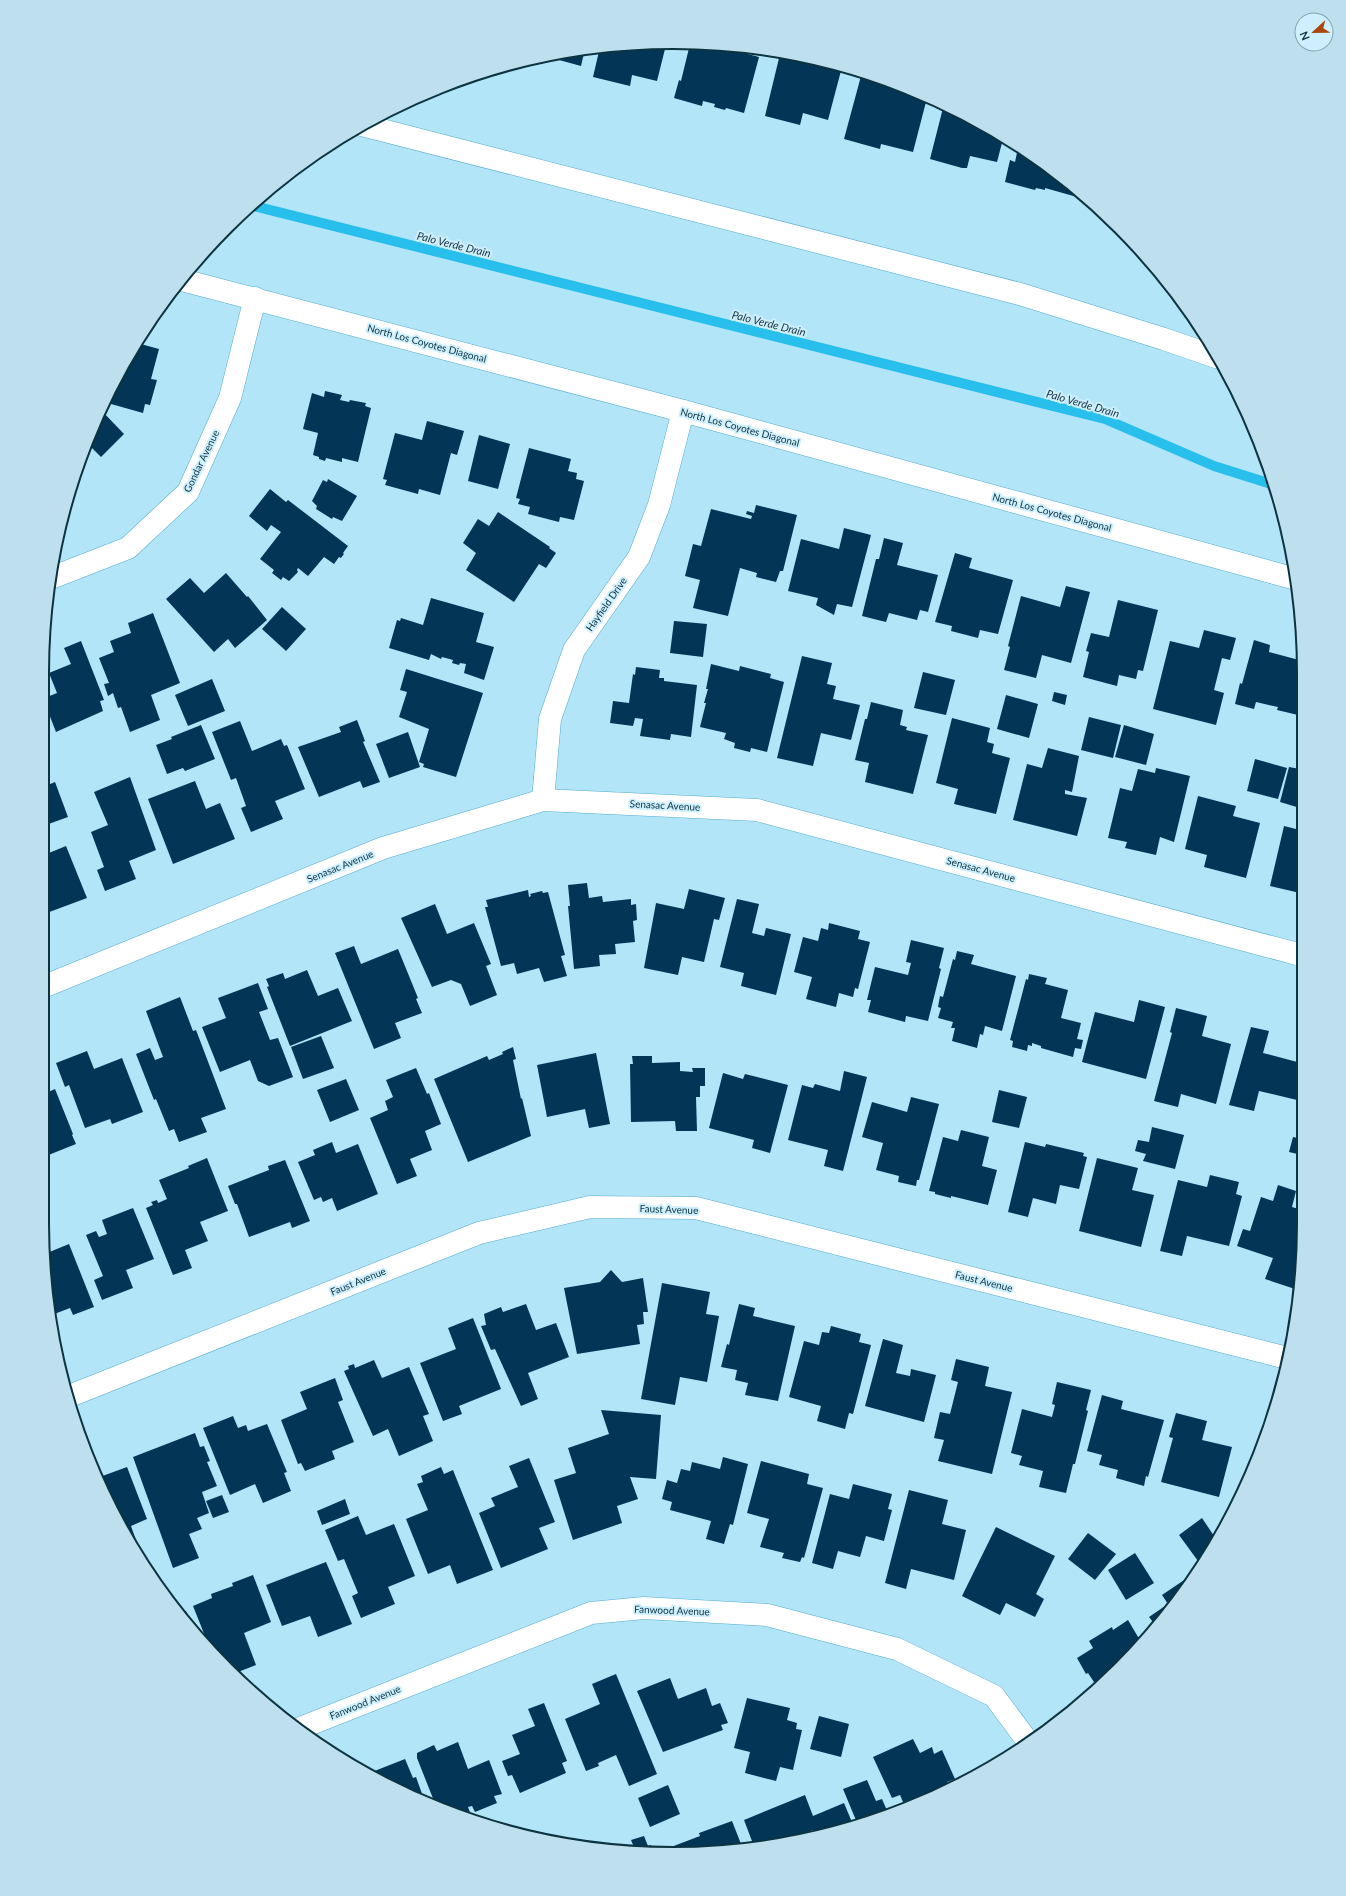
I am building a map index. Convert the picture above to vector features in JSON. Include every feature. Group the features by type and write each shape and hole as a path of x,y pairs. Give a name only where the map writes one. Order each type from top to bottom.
{"street":[{"path":"371,127 1020,294 1209,355"},
{"name":"North Los Coyotes Diagonal","path":"188,281 683,411 1289,577"},
{"name":"Gondar Avenue","path":"57,576 128,548 188,492 230,398 255,298"},
{"name":"Hayfield Drive","path":"543,800 550,719 574,650 639,556 658,505 683,411"},
{"name":"Senasac Avenue","path":"49,984 383,848 543,800 758,810 1297,954"},
{"name":"Faust Avenue","path":"73,1395 479,1233 590,1208 696,1208 1282,1357"},
{"name":"Fanwood Avenue","path":"305,1726 591,1613 644,1608 766,1615 898,1649 994,1696 1025,1738"}],"building":[{"path":"665,49 657,81 632,75 630,86 593,77 599,53 632,50"},
{"path":"689,49 744,53 759,57 744,113 726,108 725,110 714,107 715,104 703,101 702,106 674,98 679,80 681,81"},
{"path":"583,55 581,66 558,60"},
{"path":"779,58 841,72 828,120 803,113 800,125 765,116"},
{"path":"861,78 926,102 913,152 881,144 880,149 844,139"},
{"path":"942,110 1002,143 997,162 970,156 967,168 962,168 930,159"},
{"path":"1017,152 1053,178 1075,196 1045,188 1045,190 1036,188 1035,190 1005,182 1010,160 1015,162"},
{"path":"143,345 159,349 151,379 157,380 150,405 145,404 143,413 110,404"},
{"path":"325,391 342,395 340,400 366,403 365,406 371,408 358,462 342,458 342,462 326,458 325,461 313,455 318,433 303,429 312,393 324,397"},
{"path":"105,414 124,434 101,457 91,447"},
{"path":"427,421 464,431 457,455 451,453 440,495 419,489 418,494 385,485 387,480 383,479 395,433 422,440"},
{"path":"479,435 510,444 498,489 468,481"},
{"path":"529,448 571,459 568,471 577,473 576,479 584,481 574,520 560,517 559,522 528,514 530,507 518,504 520,499 516,498"},
{"path":"328,479 357,496 342,521 333,517 332,519 316,509 317,506 312,501 323,480 327,482"},
{"path":"270,489 286,502 288,500 348,546 341,558 339,557 334,564 324,557 308,576 298,568 298,572 289,581 283,577 281,580 272,573 274,570 260,559 281,532 271,525 267,531 249,516"},
{"path":"756,505 797,515 783,571 780,571 776,582 756,577 757,573 740,568 728,616 693,608 700,580 685,576 693,544 701,546 711,509 751,519 752,516 746,514 747,511 754,513"},
{"path":"498,512 550,547 549,548 556,553 546,568 539,564 514,602 466,570 476,553 463,543 478,519 489,526"},
{"path":"844,528 871,535 852,607 837,604 834,615 816,605 818,598 788,591 801,539 839,549"},
{"path":"884,538 903,543 897,565 938,575 928,612 920,610 917,620 889,613 886,622 862,616 876,559 879,559"},
{"path":"955,553 972,558 969,568 1013,580 998,634 980,630 978,638 951,631 952,626 935,622"},
{"path":"226,573 247,597 248,596 267,620 235,648 228,639 214,652 166,599 190,578 204,593"},
{"path":"1066,586 1090,592 1071,663 1042,655 1036,678 1004,670 1010,647 1008,646 1021,596 1060,607"},
{"path":"431,598 484,613 476,642 494,647 484,680 464,673 466,664 460,663 459,665 452,663 453,660 442,657 441,659 431,654 429,660 389,648 397,620 400,621 401,618 423,625"},
{"path":"1118,600 1158,610 1143,671 1138,670 1136,679 1119,675 1117,686 1083,677 1089,652 1086,651 1091,633 1109,637"},
{"path":"282,607 306,629 286,651 262,629"},
{"path":"153,613 180,683 151,695 160,720 130,732 121,707 118,708 113,693 108,696 104,684 109,683 99,658 114,652 110,641 131,633 128,623"},
{"path":"674,621 707,624 703,657 670,653"},
{"path":"1204,630 1236,638 1230,660 1222,658 1214,690 1224,693 1216,725 1153,709 1170,641 1199,648"},
{"path":"1254,640 1270,645 1269,652 1297,659 1297,715 1277,710 1278,707 1256,702 1254,709 1235,704 1240,683 1242,684"},
{"path":"81,641 104,700 100,701 103,711 56,732 49,714 49,696 57,693 49,673 71,664 64,648"},
{"path":"802,656 832,663 827,684 836,686 833,699 860,705 851,740 821,733 813,766 777,758"},
{"path":"711,664 739,671 740,666 771,674 770,678 784,682 767,752 751,748 750,752 734,748 735,743 724,739 726,733 700,727 706,703 704,703 708,689 706,689"},
{"path":"636,667 660,670 659,678 664,678 664,681 697,685 691,737 671,734 670,740 640,736 643,719 635,718 633,726 610,723 613,701 629,703 633,674 635,675"},
{"path":"406,669 483,693 456,777 423,767 424,764 419,762 429,729 399,717 407,692 400,690"},
{"path":"923,672 955,680 946,715 914,708"},
{"path":"212,679 225,711 188,726 175,695"},
{"path":"1054,692 1067,695 1065,705 1052,701"},
{"path":"1006,695 1038,704 1029,738 997,729"},
{"path":"871,702 903,710 900,725 907,727 906,730 928,735 913,794 865,782 869,763 855,760 865,719 867,719"},
{"path":"1089,717 1121,725 1113,758 1081,750"},
{"path":"952,718 990,728 987,742 994,744 992,753 1010,758 996,814 954,804 958,789 936,783"},
{"path":"357,720 365,741 363,742 380,782 363,788 360,781 319,797 298,747 341,732 339,727"},
{"path":"240,721 252,751 281,739 284,746 287,745 305,789 275,801 283,819 251,832 241,808 246,806 236,778 231,780 212,732"},
{"path":"201,725 215,759 185,771 183,768 167,774 156,745 172,739 171,737"},
{"path":"1124,725 1154,734 1146,765 1115,757"},
{"path":"408,732 420,767 389,778 376,744"},
{"path":"1048,748 1079,756 1072,792 1065,790 1065,794 1087,798 1077,836 1013,820 1027,764 1042,768"},
{"path":"1255,759 1287,768 1278,799 1247,791"},
{"path":"1289,767 1297,768 1297,807 1280,802"},
{"path":"1156,768 1190,776 1174,842 1160,837 1156,855 1125,848 1127,842 1108,838 1120,788 1132,791 1138,769 1155,773"},
{"path":"130,777 156,850 129,861 136,879 105,891 97,870 104,867 91,832 108,825 94,792"},
{"path":"195,781 206,809 220,803 235,839 173,864 148,799"},
{"path":"55,782 68,817 49,824 49,784"},
{"path":"1198,796 1236,806 1233,816 1260,823 1246,878 1204,867 1207,855 1185,849"},
{"path":"1284,826 1297,829 1297,892 1270,886"},
{"path":"66,846 87,898 49,912 49,853"},
{"path":"587,883 589,898 602,896 603,902 631,899 631,905 636,904 637,920 633,921 635,942 615,944 616,954 599,955 600,966 574,969 568,906 570,906 568,885"},
{"path":"689,889 725,898 719,920 714,919 704,962 682,957 678,975 644,968 656,903 684,909"},
{"path":"528,890 529,897 531,896 530,894 542,891 543,893 548,892 565,955 561,956 567,976 544,982 539,968 517,974 514,963 501,966 485,907 488,907 486,900"},
{"path":"737,899 759,904 752,933 764,936 766,928 791,934 776,995 741,986 744,973 720,967"},
{"path":"435,904 447,934 474,923 491,964 486,966 497,995 470,1006 461,984 451,980 432,987 401,918"},
{"path":"829,923 860,931 858,939 870,942 858,989 855,988 853,997 839,993 836,1007 806,999 812,977 794,972 803,937 818,941 821,928 828,930"},
{"path":"911,940 944,948 939,968 941,969 928,1021 906,1016 905,1022 868,1012 871,1000 867,1000 875,967 908,975 911,963 906,962"},
{"path":"354,946 361,964 398,949 418,998 416,999 422,1013 395,1023 401,1038 374,1049 335,953"},
{"path":"957,951 974,955 971,964 1016,976 1002,1031 985,1026 983,1035 980,1034 977,1048 952,1041 955,1028 951,1028 953,1022 938,1018 941,1008 938,1007 940,996 943,997 953,959 955,960"},
{"path":"307,970 318,996 338,988 352,1021 290,1046 267,987 269,986 266,979 283,973 285,979"},
{"path":"1029,974 1047,978 1045,984 1068,990 1061,1018 1081,1023 1077,1039 1083,1040 1081,1049 1075,1048 1073,1057 1041,1048 1041,1046 1032,1043 1032,1046 1028,1045 1027,1051 1012,1047 1013,1041 1010,1040 1026,979 1028,980"},
{"path":"258,983 268,1009 259,1012 270,1040 278,1038 293,1077 269,1086 258,1081 250,1060 220,1072 202,1027 226,1018 218,998"},
{"path":"180,997 193,1031 196,1030 226,1109 201,1118 207,1132 179,1142 174,1129 169,1131 156,1099 154,1100 136,1054 150,1048 155,1060 163,1057 146,1011"},
{"path":"1139,1000 1165,1007 1146,1079 1082,1062 1095,1012 1134,1022"},
{"path":"1176,1008 1207,1016 1202,1036 1231,1044 1216,1104 1181,1094 1178,1107 1154,1101 1172,1033 1170,1032"},
{"path":"1251,1027 1269,1031 1263,1053 1297,1062 1297,1100 1259,1091 1254,1111 1229,1105"},
{"path":"321,1036 334,1068 303,1079 291,1047"},
{"path":"513,1047 516,1059 513,1060 521,1099 522,1098 531,1136 468,1162 434,1079 487,1056 489,1060 503,1054 502,1052"},
{"path":"87,1051 94,1069 122,1058 143,1112 112,1124 110,1119 85,1128 69,1085 65,1087 56,1063"},
{"path":"596,1053 610,1124 589,1128 585,1109 547,1117 537,1065"},
{"path":"632,1056 652,1056 652,1063 680,1062 680,1071 693,1072 692,1068 705,1068 705,1086 700,1086 700,1097 696,1097 697,1131 676,1131 675,1121 631,1122 630,1064 633,1064"},
{"path":"416,1068 427,1094 429,1093 441,1124 425,1131 432,1150 410,1159 417,1176 397,1184 370,1118 388,1110 385,1101 393,1097 386,1080"},
{"path":"844,1071 867,1077 843,1171 824,1166 828,1150 788,1140 802,1085 813,1088 815,1084 840,1091"},
{"path":"723,1073 743,1079 745,1074 788,1085 770,1153 752,1148 754,1140 709,1128"},
{"path":"346,1079 359,1110 330,1122 317,1090"},
{"path":"55,1089 76,1144 49,1155 49,1092"},
{"path":"999,1090 1027,1097 1019,1128 992,1122"},
{"path":"911,1097 939,1104 919,1180 917,1180 916,1186 898,1182 899,1176 876,1170 883,1143 862,1137 872,1102 907,1112"},
{"path":"1152,1127 1184,1135 1175,1169 1143,1161 1146,1154 1135,1151 1138,1140 1149,1142"},
{"path":"961,1130 989,1137 982,1166 997,1170 988,1205 951,1196 951,1198 929,1191 943,1137 958,1141"},
{"path":"1293,1137 1297,1138 1297,1154 1289,1152"},
{"path":"332,1142 336,1153 358,1144 378,1194 337,1211 332,1198 323,1202 321,1197 314,1200 298,1162 315,1155 313,1150"},
{"path":"1025,1142 1045,1147 1046,1144 1084,1153 1083,1156 1087,1157 1079,1189 1060,1185 1056,1204 1033,1198 1028,1217 1008,1212"},
{"path":"207,1158 228,1211 200,1222 208,1241 185,1250 192,1268 173,1275 146,1208 153,1205 151,1202 157,1200 158,1203 167,1199 159,1180 189,1168 188,1166"},
{"path":"1097,1158 1138,1168 1132,1190 1154,1195 1141,1247 1079,1231"},
{"path":"285,1160 310,1221 292,1228 290,1222 249,1237 237,1204 235,1204 228,1186 269,1170 268,1166"},
{"path":"1210,1175 1239,1182 1236,1194 1242,1196 1229,1246 1187,1236 1182,1256 1160,1251 1178,1180 1207,1187"},
{"path":"1278,1185 1296,1191 1292,1207 1297,1208 1296,1264 1294,1289 1265,1279 1273,1258 1237,1246 1243,1229 1250,1231 1261,1197 1273,1201"},
{"path":"133,1208 154,1259 126,1270 133,1288 102,1300 94,1280 103,1276 86,1235 96,1231 99,1237 107,1234 102,1220"},
{"path":"69,1244 94,1307 73,1315 70,1308 56,1313 50,1252"},
{"path":"611,1270 622,1282 643,1278 648,1312 643,1312 644,1324 637,1325 640,1344 577,1354 564,1288 600,1282"},
{"path":"662,1283 710,1292 706,1314 719,1316 707,1382 680,1377 675,1405 641,1399"},
{"path":"526,1304 536,1330 556,1323 569,1357 528,1373 538,1399 521,1406 495,1349 491,1350 481,1326 486,1325 484,1314 501,1307 503,1312"},
{"path":"739,1304 755,1308 753,1316 795,1326 778,1401 745,1395 748,1383 735,1380 737,1370 721,1367 727,1344 729,1345"},
{"path":"473,1318 501,1389 459,1406 462,1414 443,1421 420,1363 456,1349 448,1328"},
{"path":"831,1326 861,1334 859,1342 871,1345 853,1414 849,1413 845,1429 817,1421 821,1406 789,1397 804,1341 819,1345 822,1332 829,1333"},
{"path":"883,1339 903,1345 896,1373 910,1376 911,1369 936,1375 924,1422 865,1406"},
{"path":"956,1359 989,1367 985,1386 1012,1392 992,1474 938,1461 944,1440 934,1438 940,1412 950,1414 958,1382 951,1380"},
{"path":"374,1360 382,1378 409,1367 429,1414 423,1416 433,1441 399,1456 388,1429 373,1436 344,1371 349,1369 348,1366 354,1364 355,1368"},
{"path":"335,1378 343,1400 338,1402 354,1442 332,1451 335,1459 305,1471 301,1463 298,1464 281,1420 307,1409 300,1392"},
{"path":"1057,1382 1091,1390 1086,1410 1088,1411 1066,1493 1039,1487 1043,1471 1019,1465 1022,1456 1011,1453 1022,1409 1052,1417 1055,1405 1052,1404"},
{"path":"1102,1395 1123,1401 1121,1409 1164,1420 1148,1477 1146,1476 1144,1486 1116,1478 1118,1470 1099,1465 1102,1455 1087,1451"},
{"path":"601,1410 661,1415 656,1479 630,1477 638,1499 617,1506 622,1523 573,1540 554,1480 576,1473 568,1448 609,1434"},
{"path":"1176,1413 1207,1421 1202,1440 1232,1447 1219,1497 1161,1482 1173,1438 1169,1437"},
{"path":"233,1416 238,1428 246,1425 248,1431 267,1424 287,1472 284,1473 291,1491 263,1503 255,1484 230,1495 203,1428"},
{"path":"195,1433 200,1447 204,1446 210,1461 207,1462 217,1486 202,1492 209,1513 197,1518 202,1529 189,1534 199,1558 173,1568 133,1457"},
{"path":"723,1457 748,1464 733,1525 730,1524 724,1544 706,1539 711,1521 670,1510 672,1502 662,1499 667,1480 677,1483 681,1469 690,1471 692,1462 720,1469"},
{"path":"529,1458 555,1522 539,1528 548,1549 501,1568 479,1513 495,1506 491,1498 518,1487 509,1466"},
{"path":"761,1461 809,1474 807,1484 823,1488 804,1558 802,1557 800,1562 782,1558 784,1553 760,1547 769,1519 747,1513"},
{"path":"127,1467 147,1519 131,1526 136,1540 113,1499 102,1476"},
{"path":"441,1467 444,1474 453,1470 493,1570 457,1584 450,1565 428,1574 406,1519 428,1510 417,1484 423,1482 421,1476"},
{"path":"853,1484 892,1494 888,1509 892,1510 884,1541 866,1536 860,1557 838,1551 833,1569 812,1563 830,1494 849,1499"},
{"path":"909,1490 948,1500 942,1524 966,1530 954,1580 911,1569 906,1589 885,1583"},
{"path":"222,1495 229,1512 213,1518 206,1501"},
{"path":"345,1499 350,1514 322,1525 317,1511"},
{"path":"358,1516 366,1535 394,1524 415,1576 388,1587 395,1604 361,1618 352,1596 358,1593 344,1559 338,1561 325,1530"},
{"path":"1202,1518 1213,1535 1198,1561 1179,1535"},
{"path":"996,1527 1055,1556 1036,1594 1044,1599 1035,1617 1006,1603 1000,1615 962,1596"},
{"path":"1088,1533 1116,1554 1095,1580 1068,1559"},
{"path":"1135,1553 1154,1583 1126,1600 1108,1570"},
{"path":"326,1562 352,1624 318,1637 310,1616 282,1626 266,1585"},
{"path":"253,1575 271,1622 244,1633 256,1665 240,1671 204,1634 193,1606 212,1598 211,1594 233,1586 232,1583"},
{"path":"1185,1579 1168,1603 1162,1595"},
{"path":"1166,1605 1152,1621 1149,1617"},
{"path":"1128,1620 1138,1638 1094,1682 1088,1673 1086,1674 1077,1658 1093,1648 1089,1641 1112,1627 1113,1630"},
{"path":"616,1674 657,1774 629,1786 616,1755 598,1763 599,1766 586,1771 565,1719 600,1704 592,1684"},
{"path":"670,1678 678,1699 706,1688 712,1706 720,1703 728,1723 721,1725 723,1730 663,1752 637,1691"},
{"path":"747,1698 790,1708 787,1720 797,1723 796,1729 802,1730 793,1770 780,1767 776,1781 745,1773 750,1752 734,1748"},
{"path":"544,1703 567,1761 562,1763 566,1773 520,1793 512,1775 508,1776 502,1761 520,1754 512,1735 535,1726 528,1709"},
{"path":"819,1716 849,1724 841,1757 810,1749"},
{"path":"913,1739 920,1753 932,1747 934,1754 942,1750 955,1779 903,1803 900,1795 892,1798 873,1757"},
{"path":"458,1742 468,1769 489,1760 502,1794 494,1796 497,1803 475,1812 472,1806 468,1807 470,1813 434,1800 417,1758 417,1753 434,1745 437,1751"},
{"path":"405,1759 413,1778 416,1777 422,1795 397,1783 375,1771"},
{"path":"867,1780 876,1801 882,1799 887,1809 856,1820 843,1789"},
{"path":"668,1785 680,1814 650,1827 638,1798"},
{"path":"805,1795 813,1816 844,1803 851,1821 795,1835 752,1842 744,1820"},
{"path":"732,1821 741,1843 714,1846 671,1847 700,1836 699,1833"},
{"path":"644,1836 648,1846 651,1845 652,1846 634,1846 631,1840"}],"waterway":[{"name":"Palo Verde Drain","path":"259,207 1105,419 1214,466 1267,483"}]}
